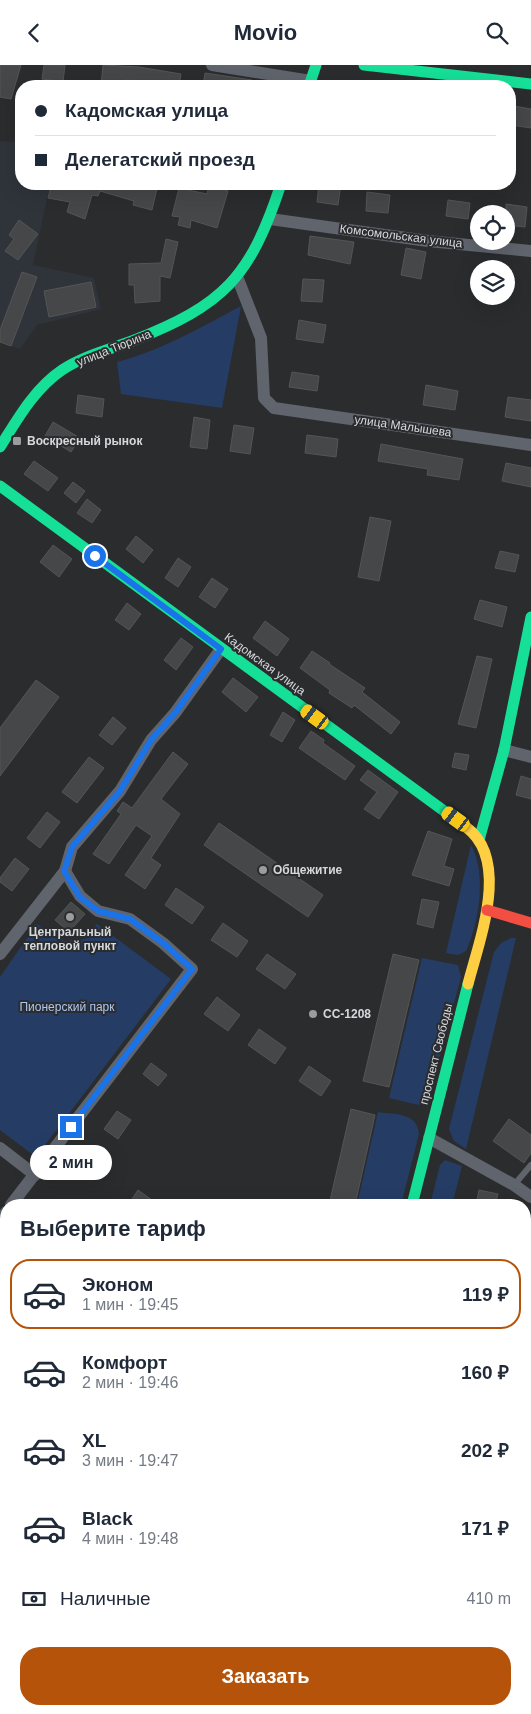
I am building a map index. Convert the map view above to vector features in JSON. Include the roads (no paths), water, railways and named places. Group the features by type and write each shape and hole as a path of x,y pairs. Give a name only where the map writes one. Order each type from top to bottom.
{"street":[{"path":"212,65 294,80"},
{"path":"311,80 316,65"},
{"path":"364,65 496,80"},
{"path":"516,82 531,84"},
{"name":"улица Тюрина","path":"0,447 4,433 32,400 61,371 76,362 139,339 196,312 220,296 238,279 252,259 270,219 279,190"},
{"name":"Комсомольская улица","path":"270,219 428,241 531,251"},
{"name":"улица Малышева","path":"238,279 261,338 264,398 274,408 531,445"},
{"name":"Кадомская улица","path":"0,486 472,831 479,840 491,870 488,909"},
{"path":"479,840 504,750 531,620"},
{"path":"0,954 64,871 72,847 120,791 151,740 175,713 221,649"},
{"path":"504,750 531,757"},
{"path":"16,1199 192,969 163,943 130,919 98,911 80,897 64,871"},
{"path":"488,909 531,923"},
{"name":"проспект Свободы","path":"414,1199 488,909"},
{"path":"429,1138 514,1185 531,1197"},
{"path":"0,1148 35,1175"}],"lane":[{"path":"514,1185 531,1165"}],"place":[{"name":"Воскресный рынок","path":"17,441"},
{"name":"Общежитие","path":"263,870"},
{"name":"Центральный тепловой пункт","path":"70,917"},
{"name":"СС-1208","path":"313,1014"}],"park label":[{"name":"Пионерский парк","path":"67,1007"}]}
